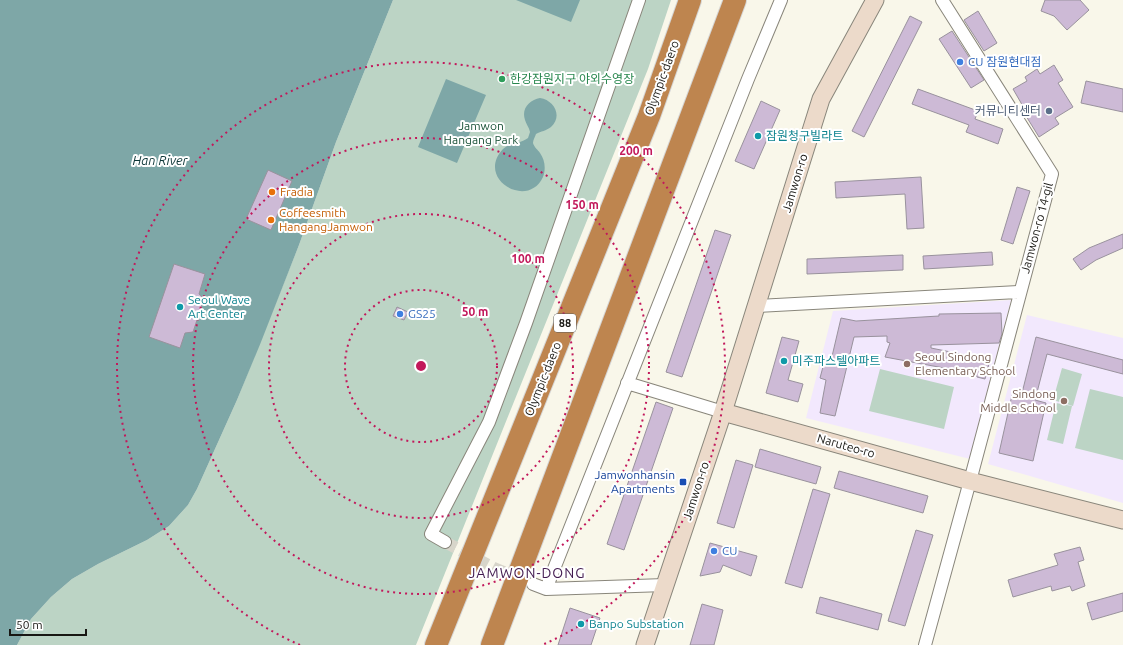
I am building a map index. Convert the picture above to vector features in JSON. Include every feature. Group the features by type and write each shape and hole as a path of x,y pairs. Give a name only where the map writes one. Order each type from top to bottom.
{"highway":[{"name":"Olympic-daero","path":"436,645 649,116 690,0"},
{"path":"492,645 734,0"}],"main road":[{"name":"Jamwon-ro","path":"645,645 722,412 821,99 875,0"},
{"name":"Naruteo-ro","path":"722,412 970,481 1123,520"}],"street":[{"path":"445,542 431,534 489,422 639,0"},
{"path":"546,589 750,72 781,0"},
{"name":"Jamwon-ro 14-gil","path":"942,0 1052,174 970,481"},
{"path":"756,306 1020,292"},
{"path":"627,384 722,412"},
{"path":"925,645 970,481"},
{"path":"533,584 546,589 665,585"}],"shaded area":[{"name":"Seoul Sindong Elementary School","path":"1011,300 970,459 806,418 833,311"},
{"name":"Sindong Middle School","path":"1027,315 1123,338 1123,503 988,464"}],"green space":[{"name":"Jamwon Hangang Park","path":"393,0 671,0 648,69 416,645 17,645 31,619 51,597 72,579 98,564 147,540 169,526 188,505 197,489 237,400 299,245 336,142"},
{"path":"1062,368 1082,374 1073,406 1053,400"},
{"path":"880,369 954,387 944,429 869,411"},
{"path":"1090,389 1123,397 1123,460 1075,448"},
{"path":"1056,403 1072,406 1063,444 1047,440"}],"water":[{"name":"Han River","path":"0,0 393,0 336,142 299,245 261,342 237,400 197,489 188,505 169,526 147,540 98,564 72,579 51,597 31,619 17,645 0,645"},
{"path":"516,0 580,0 571,22"},
{"path":"446,79 486,95 457,163 418,147"},
{"path":"540,98 545,99 553,105 556,114 555,123 551,127 536,134 533,142 543,159 544,174 536,187 526,191 516,191 507,187 499,180 495,171 496,160 503,149 528,138 530,132 524,116 525,108 533,101"}],"building":[{"path":"1045,0 1080,0 1089,10 1067,30 1054,16 1041,11"},
{"path":"978,11 997,43 984,51 964,20"},
{"path":"910,16 922,22 864,137 852,131"},
{"path":"952,31 984,80 971,88 939,39"},
{"path":"1054,65 1063,80 1058,83 1073,107 1055,118 1059,124 1039,137 1026,116 1028,115 1013,89 1027,81 1025,77 1037,69 1040,74"},
{"path":"1086,81 1123,89 1123,112 1081,103"},
{"path":"918,89 978,111 975,119 1003,129 998,144 966,132 969,125 912,104"},
{"name":"잠원청구빌라트","path":"761,101 780,110 754,169 735,161"},
{"name":"Fradia","path":"268,170 292,181 271,230 246,219"},
{"path":"921,177 924,228 907,229 905,194 836,198 835,182"},
{"path":"1017,187 1030,191 1013,244 1001,240"},
{"path":"715,230 731,235 682,377 666,372"},
{"path":"1123,234 1123,248 1096,260 1081,270 1073,259 1089,248"},
{"path":"992,252 993,265 924,269 923,256"},
{"path":"903,255 903,270 807,274 807,259"},
{"name":"Seoul Wave Art Center","path":"174,264 205,274 199,294 204,299 193,332 185,333 180,348 149,337"},
{"name":"GS25","path":"397,307 408,312 404,320 393,316"},
{"path":"1001,313 1002,334 999,343 931,345 931,348 990,360 985,379 977,377 976,374 885,357 890,343 887,342 887,336 854,337 835,416 820,413 826,380 820,378 824,363 830,365 841,318 856,321 939,316 939,314"},
{"name":"미주파스텔아파트","path":"782,337 799,341 788,380 803,384 798,402 766,393"},
{"path":"1036,337 1123,360 1123,374 1047,354 1035,400 1046,403 1033,461 999,453 1012,395 1021,397"},
{"path":"656,402 673,408 624,550 607,544"},
{"path":"760,449 821,467 816,484 755,467"},
{"path":"736,460 753,465 734,528 717,523"},
{"path":"839,471 928,496 923,513 834,488"},
{"path":"813,489 830,494 802,588 785,583"},
{"path":"916,530 933,535 905,626 888,621"},
{"path":"710,543 757,556 751,576 723,565 720,572 700,576"},
{"path":"1080,547 1084,560 1078,562 1085,586 1072,591 1070,586 1052,591 1051,586 1013,597 1008,580 1058,565 1054,554"},
{"path":"1123,593 1123,611 1092,620 1087,603"},
{"path":"820,597 882,614 878,630 816,613"},
{"path":"702,604 723,610 714,645 690,645"},
{"name":"Banpo Substation","path":"570,608 600,618 591,645 558,645"}],"tunnel":[{"path":"445,542 494,568 521,579"}],"place":[{"name":"CU 잠원현대점","path":"960,62"},
{"name":"한강잠원지구 야외수영장","path":"502,79"},
{"name":"커뮤니티센터","path":"1049,111"},
{"name":"잠원청구빌라트","path":"758,136"},
{"name":"Fradia","path":"272,192"},
{"name":"Coffeesmith HangangJamwon","path":"271,220"},
{"name":"Seoul Wave Art Center","path":"180,307"},
{"name":"GS25","path":"400,314"},
{"name":"미주파스텔아파트","path":"784,361"},
{"name":"Seoul Sindong Elementary School","path":"907,364"},
{"name":"Sindong Middle School","path":"1064,401"},
{"name":"Jamwonhansin Apartments","path":"683,482"},
{"name":"CU","path":"714,551"},
{"name":"Banpo Substation","path":"581,624"}],"district":[{"name":"JAMWON-DONG","path":"527,573"}]}
